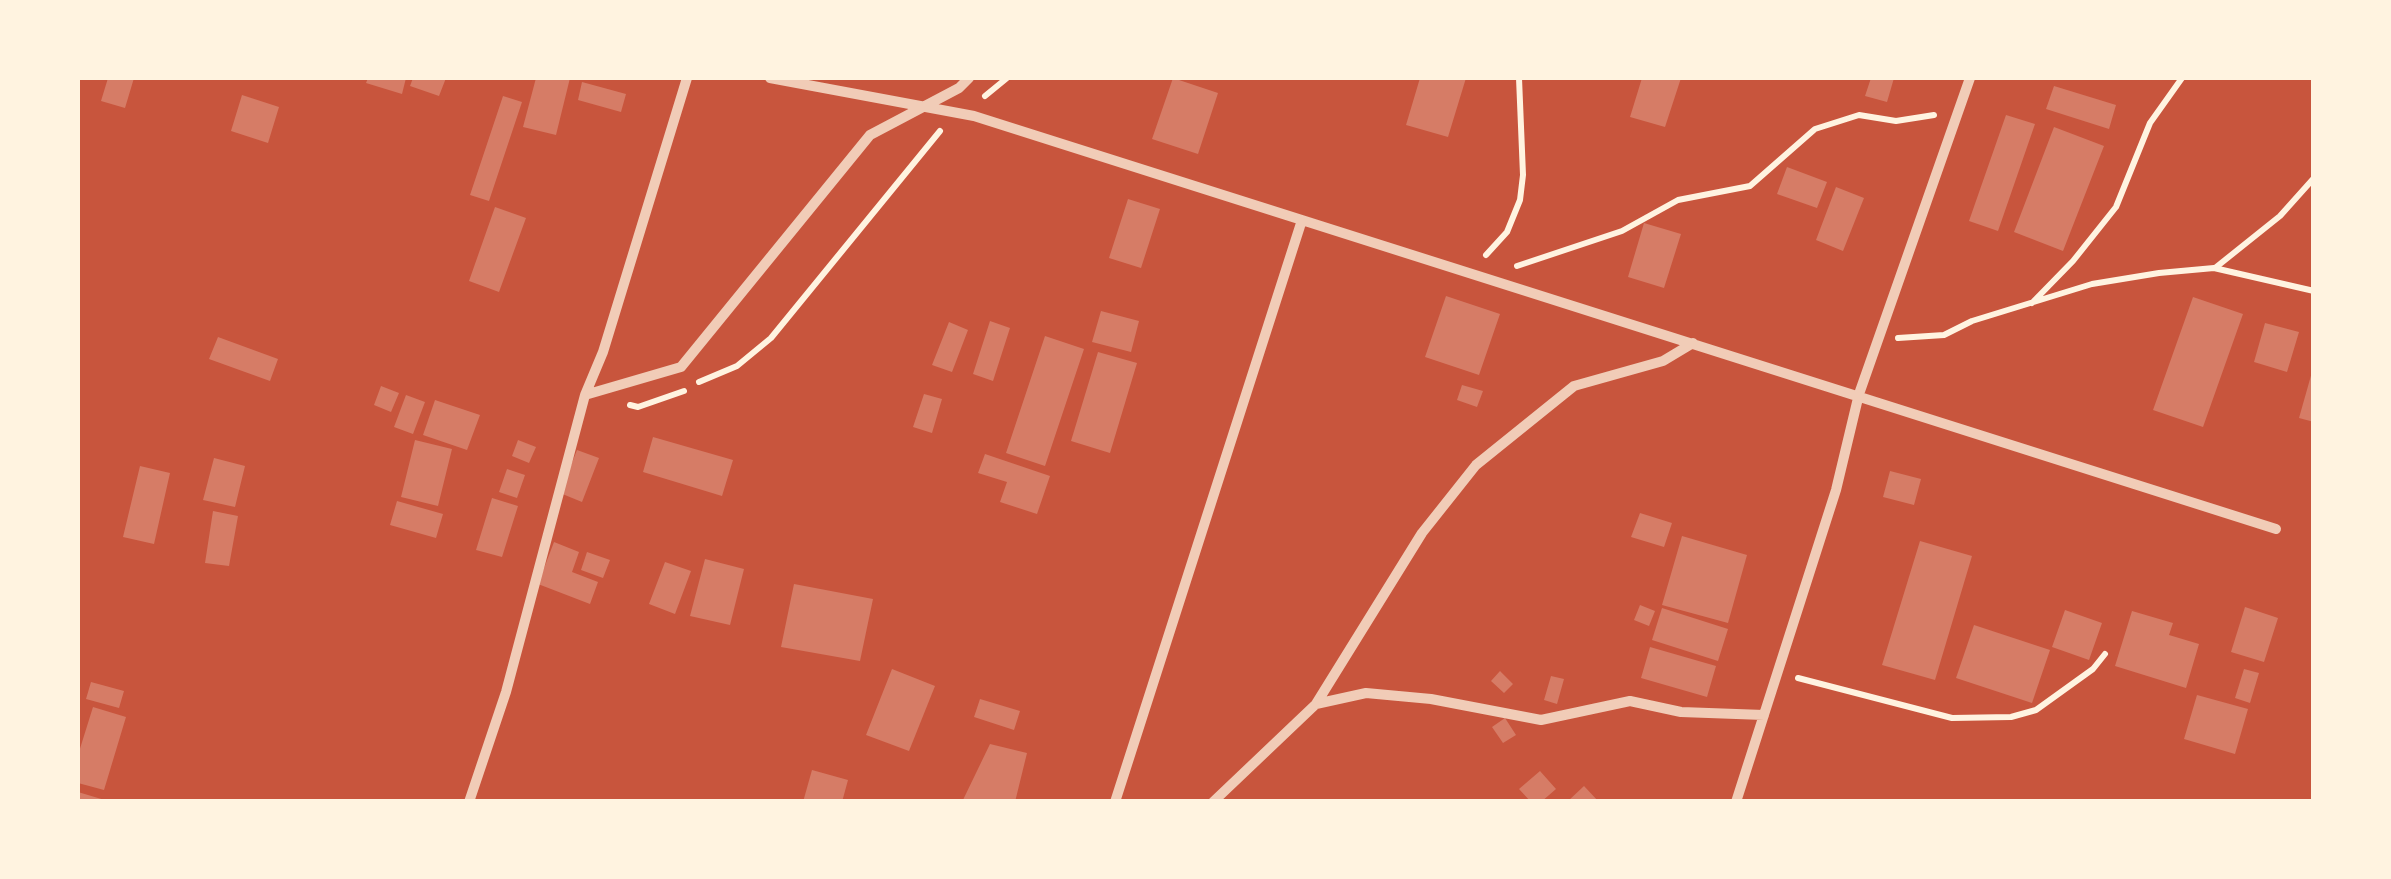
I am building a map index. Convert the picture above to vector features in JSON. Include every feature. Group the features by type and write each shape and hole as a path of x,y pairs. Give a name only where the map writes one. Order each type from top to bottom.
{"street":[{"path":"468,802 506,692 585,395 604,352 687,78"},
{"path":"770,78 963,114 1859,394 2276,529"},
{"path":"585,395 680,368 870,134 959,88 969,78"},
{"path":"1736,802 1836,490 1859,394 1970,78"},
{"path":"1115,802 1302,220"},
{"path":"1212,802 1316,704 1422,533 1476,465 1574,386 1663,361 1693,343"},
{"path":"1316,704 1366,693 1430,698 1541,720 1630,701 1681,712 1764,716"}],"path":[{"path":"585,395 638,407 672,398 737,366 784,324 934,135 1006,78"},
{"path":"1469,273 1507,232 1520,200 1523,175 1519,78"},
{"path":"2031,304 2073,261 2116,206 2150,123 2182,78"},
{"path":"1469,273 1554,255 1622,231 1678,200 1750,186 1815,129 1859,115 1896,121 1959,107"},
{"path":"2214,268 2280,216 2314,178"},
{"path":"1877,341 1944,336 1972,321 2092,284 2214,268 2314,291"},
{"path":"1778,672 1952,718 1984,718 2036,710 2093,668 2105,654"}],"building":[{"path":"108,78 134,78 125,108 101,101"},
{"path":"368,78 406,78 402,94 366,83"},
{"path":"413,78 446,78 439,96 410,86"},
{"path":"536,78 570,78 556,135 523,127"},
{"path":"1173,78 1218,93 1198,154 1152,139"},
{"path":"1420,78 1466,78 1448,137 1406,125"},
{"path":"1642,78 1681,78 1665,127 1630,117"},
{"path":"1871,78 1894,78 1887,102 1865,96"},
{"path":"582,82 626,94 621,112 578,100"},
{"path":"2054,86 2116,105 2109,129 2046,109"},
{"path":"242,95 279,107 268,143 231,131"},
{"path":"503,96 522,102 489,201 470,195"},
{"path":"2006,115 2035,124 1998,231 1969,221"},
{"path":"2054,127 2104,146 2063,251 2014,232"},
{"path":"1787,167 1827,182 1817,208 1777,194"},
{"path":"1836,187 1864,198 1843,251 1816,240"},
{"path":"1128,199 1160,209 1141,268 1109,258"},
{"path":"495,207 526,218 499,292 469,281"},
{"path":"1644,223 1681,234 1664,288 1628,277"},
{"path":"1446,296 1500,314 1479,375 1425,357"},
{"path":"2193,297 2243,314 2203,427 2153,410"},
{"path":"1101,311 1139,321 1131,352 1092,342"},
{"path":"990,321 1010,328 993,381 973,374"},
{"path":"949,322 968,330 952,372 932,365"},
{"path":"2265,323 2299,332 2287,372 2254,362"},
{"path":"1045,336 1084,349 1045,466 1006,453"},
{"path":"218,337 278,359 270,381 209,359"},
{"path":"1098,352 1137,363 1110,453 1071,441"},
{"path":"2314,372 2314,422 2299,418"},
{"path":"1462,385 1483,391 1477,407 1457,400"},
{"path":"381,386 399,393 391,412 374,405"},
{"path":"924,394 942,399 932,433 913,427"},
{"path":"406,395 425,402 413,434 394,427"},
{"path":"435,400 480,415 467,450 423,435"},
{"path":"653,437 733,460 722,496 643,472"},
{"path":"415,440 452,449 438,506 401,497"},
{"path":"518,440 536,447 529,463 512,456"},
{"path":"577,450 599,458 582,502 560,493"},
{"path":"985,454 1050,476 1037,514 1000,502 1007,482 978,473"},
{"path":"214,458 245,466 235,507 203,500"},
{"path":"140,466 170,473 154,544 123,537"},
{"path":"507,469 525,475 517,498 499,492"},
{"path":"1890,471 1921,479 1914,505 1883,497"},
{"path":"492,498 518,506 502,557 476,550"},
{"path":"397,501 443,514 436,538 390,525"},
{"path":"213,511 238,516 229,566 205,563"},
{"path":"1640,513 1672,523 1664,547 1631,537"},
{"path":"1682,536 1747,555 1728,623 1662,605"},
{"path":"1920,541 1972,556 1935,680 1882,665"},
{"path":"554,542 579,552 572,572 598,582 590,604 538,584"},
{"path":"587,552 610,560 603,578 581,570"},
{"path":"705,559 744,569 730,625 690,616"},
{"path":"665,562 691,571 675,614 649,604"},
{"path":"794,584 873,599 860,661 781,647"},
{"path":"1640,605 1655,611 1649,626 1634,620"},
{"path":"2245,607 2278,618 2264,662 2231,652"},
{"path":"1662,608 1728,629 1718,661 1652,640"},
{"path":"2065,610 2102,623 2089,660 2052,647"},
{"path":"2132,611 2173,623 2169,635 2199,644 2186,688 2115,666"},
{"path":"1974,625 2050,650 2032,703 1956,678"},
{"path":"1650,647 1716,666 1707,697 1641,678"},
{"path":"892,669 935,686 909,751 866,735"},
{"path":"2244,669 2259,673 2250,703 2235,698"},
{"path":"1500,671 1513,684 1504,693 1491,681"},
{"path":"1551,676 1564,679 1557,704 1544,700"},
{"path":"91,682 124,691 119,708 86,699"},
{"path":"2197,695 2248,709 2235,754 2184,739"},
{"path":"980,699 1020,711 1014,730 974,717"},
{"path":"93,707 126,717 104,790 78,783 78,755"},
{"path":"1505,718 1516,735 1503,743 1492,727"},
{"path":"990,744 1027,753 1015,802 962,802"},
{"path":"812,770 848,780 842,802 803,802"},
{"path":"1540,771 1556,789 1541,802 1531,802 1519,789"},
{"path":"1584,786 1599,802 1567,802"},
{"path":"78,792 108,801 108,802 78,802"}]}
